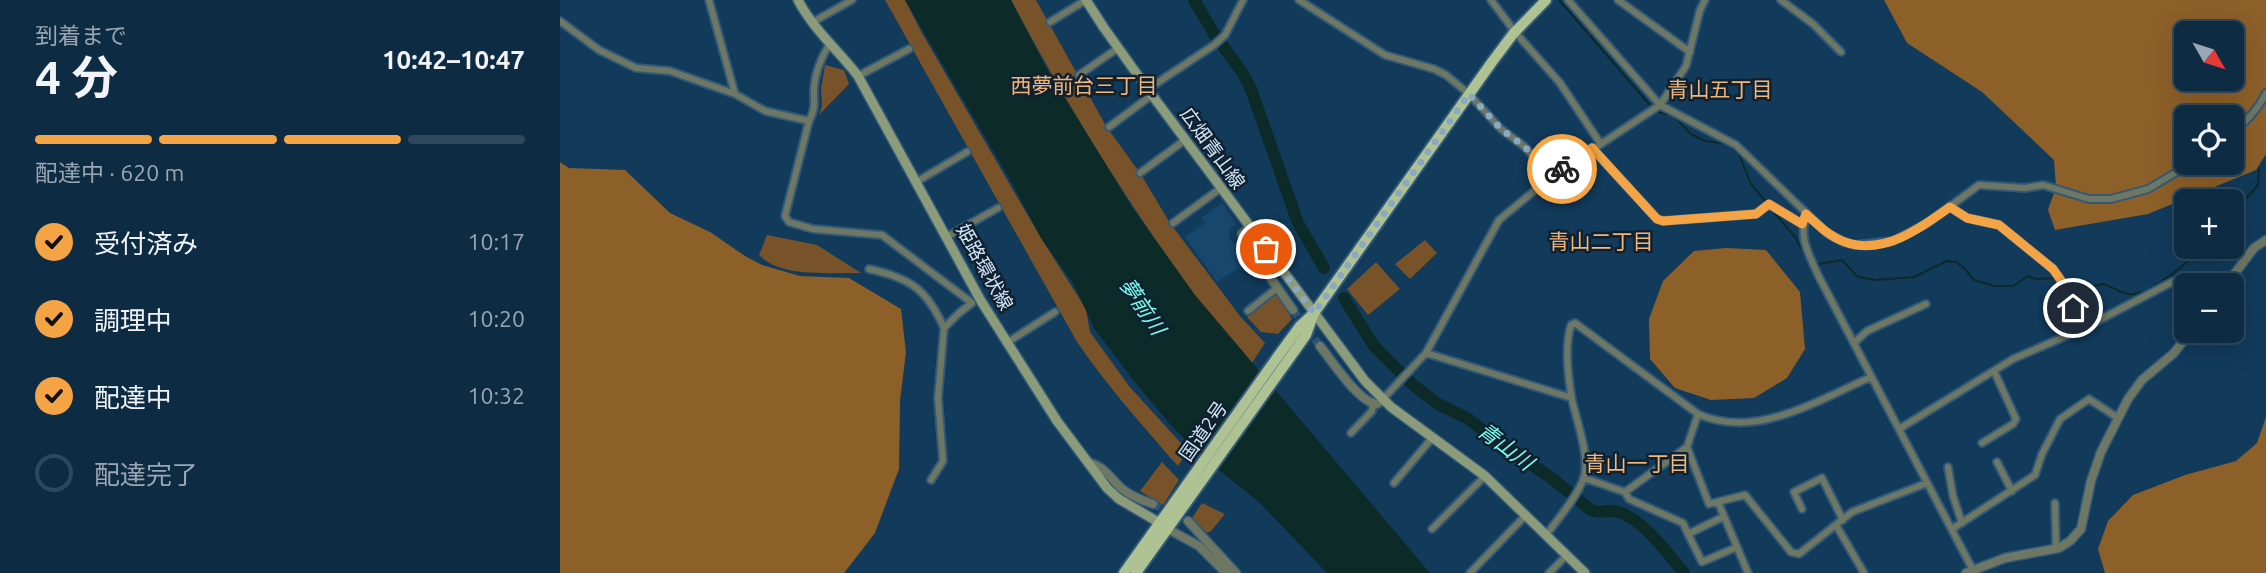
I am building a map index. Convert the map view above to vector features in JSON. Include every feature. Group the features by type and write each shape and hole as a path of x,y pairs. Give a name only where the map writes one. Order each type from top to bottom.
{"highway":[{"name":"国道2号","path":"1136,573 1164,526 1284,356 1306,335 1314,313 1469,94 1515,32 1546,0"},
{"name":"国道2号","path":"1124,573 1164,526"}],"main road":[{"name":"姫路環状線","path":"797,0 829,45 858,76 948,236 976,302 1007,342 1056,421 1107,488 1119,499 1164,526"},
{"name":"広畑青山線","path":"1086,0 1185,140 1365,381 1382,400 1485,477 1585,573"}],"street":[{"path":"709,0 735,94"},
{"path":"813,22 852,0"},
{"path":"1050,22 1086,0"},
{"path":"1109,127 1225,35 1243,0"},
{"path":"1299,0 1385,55 1446,75 1469,94 1501,129 1525,147 1551,177"},
{"path":"1491,0 1560,83 1600,143"},
{"path":"1568,0 1656,108 1735,145 1827,233 1844,242 1856,245 1893,241 1909,234 1979,185 2025,188 2048,185 2089,198 2111,199 2148,189 2174,175"},
{"path":"1618,0 1690,52"},
{"path":"1373,405 1382,400 1426,353 1499,220 1551,177 1656,108 1686,66 1705,0"},
{"path":"1781,0 1812,24 1841,52"},
{"path":"560,21 599,50 636,68 670,71 735,94 765,111 809,121"},
{"path":"829,45 821,57 814,88 816,106 809,121 785,216 789,222 813,229 882,235 976,302 944,328"},
{"path":"1079,75 1118,48"},
{"path":"858,76 909,49"},
{"path":"2244,123 2262,103 2266,93"},
{"path":"1140,173 1185,140"},
{"path":"1592,148 1657,219 1663,221 1756,214 1769,204 1802,224"},
{"path":"916,182 967,152"},
{"path":"1173,223 1221,188"},
{"path":"1950,207 1967,218 1999,225 2053,269 2065,286 2080,330"},
{"path":"948,236 998,208"},
{"path":"1806,214 1802,224 1802,237 1818,275 1952,529 1971,572 2005,558 2056,548 2070,541 2081,529 2091,481 2101,452 2118,418 2142,380 2182,343"},
{"path":"1250,227 1242,234 1246,243 1293,310"},
{"path":"2236,273 2254,248 2266,240"},
{"path":"869,269 896,274 921,290 933,305 944,328 938,398 943,461 931,480"},
{"path":"1899,429 2013,359 2080,330 2174,282"},
{"path":"1248,311 1277,288"},
{"path":"1854,343 1867,331 1926,304"},
{"path":"1007,342 1055,312"},
{"path":"1547,534 1574,497 1584,478 1582,438 1572,398 1567,346 1571,325 1575,323 1698,414 1714,421 1736,423 1779,417 1871,377"},
{"path":"1320,346 1355,389 1373,405"},
{"path":"1426,353 1572,398"},
{"path":"1982,443 2013,424 2016,419 1994,371"},
{"path":"1952,529 2035,475 2042,454 2060,419 2074,407 2089,399 2118,418"},
{"path":"1351,433 1372,411 1373,405"},
{"path":"1625,492 1687,447 1698,414"},
{"path":"1394,483 1433,437"},
{"path":"1687,447 1709,504 1745,495 1791,552 1799,554 1843,520 1868,505 1927,483"},
{"path":"1997,461 2012,491"},
{"path":"1090,463 1105,470 1121,488 1136,498 1153,504"},
{"path":"1948,467 1953,496 1962,523"},
{"path":"1432,529 1485,477"},
{"path":"1584,478 1625,492 1629,499 1684,523 1702,562 1737,547"},
{"path":"1802,509 1794,492 1822,478 1843,520"},
{"path":"1718,502 1748,573"},
{"path":"2055,503 2056,548"},
{"path":"1470,573 1527,515"},
{"path":"1688,534 1723,517"},
{"path":"1188,521 1236,573"},
{"path":"1836,525 1864,573"},
{"path":"1164,526 1199,545 1226,573"},
{"path":"1549,573 1567,555"}],"shaded area":[{"path":"885,0 905,0 1041,238 1086,309 1090,332 1129,386 1188,451 1178,466 1077,342"},
{"path":"1011,0 1036,0 1106,126 1140,173 1170,223 1240,316 1265,343 1252,363 1197,299 1118,183"},
{"path":"1884,0 2266,0 2266,154 2256,170 2244,175 2244,105 2174,105 2174,175 2244,175 2209,189 2174,189 2174,203 2148,214 2055,230 2048,210 2056,187 2054,160 1982,92 1907,43"},
{"path":"825,65 844,70 849,84 819,115 822,106 821,89"},
{"path":"560,162 569,168 625,170 670,213 710,232 762,265 800,276 849,278 901,309 906,352 900,401 899,469 875,533 844,573 560,573"},
{"path":"1222,203 1236,224 1229,229 1229,238 1249,261 1217,282 1185,237 1205,223 1201,218"},
{"path":"767,235 817,245 861,273 807,273 780,268 759,255"},
{"path":"1425,240 1437,253 1410,279 1395,264"},
{"path":"1726,248 1766,250 1800,292 1805,349 1787,378 1754,398 1711,400 1675,388 1650,359 1649,319 1663,281 1694,251"},
{"path":"1376,262 1400,289 1368,315 1347,289"},
{"path":"1277,293 1292,319 1278,334 1261,332 1247,317"},
{"path":"2266,417 2266,573 2105,573 2098,549 2108,521 2133,495 2185,475 2236,461 2257,443"},
{"path":"1162,462 1179,480 1163,505 1140,491"},
{"path":"1202,503 1225,514 1207,533 1192,518"}],"water":[{"name":"夢前川","path":"905,0 1011,0 1047,69 1132,207 1195,295 1430,573 1327,573 1258,501 1211,464 1175,430 1094,328 1073,283 1041,238 1012,183"}],"waterway":[{"name":"青山川","path":"1194,0 1214,34 1244,75 1298,223 1324,268"},
{"path":"1560,1 1656,112 1673,115 1691,134 1705,141 1728,144 1739,154 1751,184 1766,202"},
{"path":"2244,201 2258,185 2259,169"},
{"path":"1771,209 1795,237 1810,264"},
{"path":"2064,279 2080,286 2103,284 2129,294 2138,293 2158,284 2190,259"},
{"path":"1819,264 1842,260 1858,277 1876,280 1914,277 1947,261 1956,262 1974,280 1994,286 2013,286 2028,276 2036,279 2055,278"},
{"name":"青山川","path":"1344,298 1374,346 1413,385 1438,404 1467,418 1591,510 1618,512 1636,522 1654,538 1684,573"}],"tunnel":[{"path":"1293,310 1320,346"},
{"path":"1153,504 1188,521"}],"way so far":[{"path":"1266,249 1314,313 1469,94 1501,129 1525,147 1551,177 1562,169"}],"district":[{"name":"西夢前台三丁目","path":"1084,85"},
{"name":"青山五丁目","path":"1720,89"},
{"name":"青山二丁目","path":"1601,241"},
{"name":"青山一丁目","path":"1637,463"}],"route":[{"path":"1562,169 1592,148 1657,219 1663,221 1756,214 1769,204 1802,224 1806,214 1827,233 1856,245 1893,241 1926,224 1950,207 1967,218 1999,225 2053,269 2065,286 2073,308"}]}
